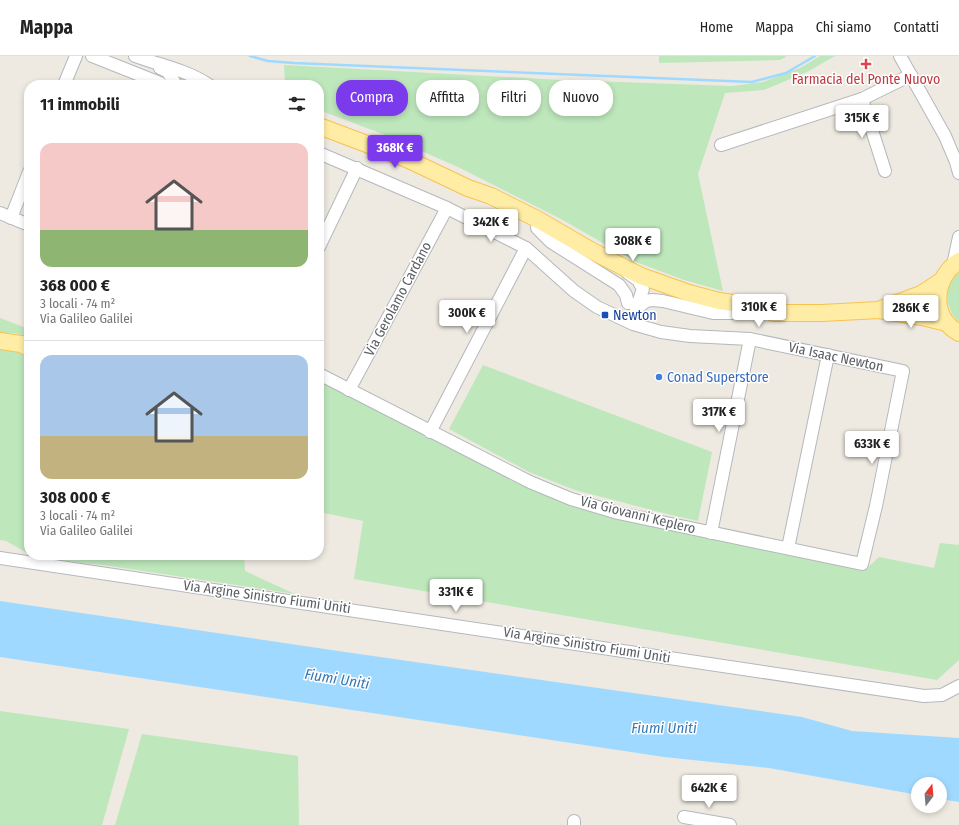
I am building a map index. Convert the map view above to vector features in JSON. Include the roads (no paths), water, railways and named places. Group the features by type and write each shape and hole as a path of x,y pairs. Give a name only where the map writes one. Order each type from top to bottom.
{"main road":[{"path":"324,128 409,160 497,199 640,276 689,294 783,313"},
{"path":"479,192 486,200 592,261 640,285 689,303 749,314 822,313 880,310 922,317 953,328"},
{"path":"953,328 941,314 938,303 938,292 941,281 948,270 956,263"},
{"path":"880,310 921,294 941,281"},
{"path":"0,341 24,346"}],"street":[{"path":"66,80 76,56"},
{"path":"92,56 150,80"},
{"path":"125,69 130,56"},
{"path":"134,56 201,80"},
{"path":"900,56 945,136 959,173"},
{"path":"150,62 168,72 173,80"},
{"path":"721,145 862,99 911,75"},
{"path":"862,99 885,171"},
{"name":"Via Isaac Newton","path":"324,155 447,208 526,248 574,291 597,307 633,324 661,332 690,336 750,339 903,371 876,506 862,564"},
{"path":"324,237 357,168"},
{"path":"24,181 5,216 24,223"},
{"name":"Via Gerolamo Cardano","path":"349,390 447,208"},
{"path":"537,228 551,242 619,284 632,306 633,324"},
{"path":"956,263 959,237"},
{"path":"430,432 526,248"},
{"path":"599,254 605,262 638,280 643,289 643,292 621,319"},
{"path":"640,285 651,284 681,294 689,294"},
{"path":"632,306 652,300 663,301 714,313 737,313"},
{"path":"711,533 750,339"},
{"path":"788,548 828,355"},
{"name":"Via Giovanni Keplero","path":"324,377 530,482 571,499 618,513 862,564"},
{"name":"Via Argine Sinistro Fiumi Uniti","path":"0,558 924,696 942,695 959,686"},
{"path":"684,817 730,825"}],"water":[{"name":"Fiumi Uniti","path":"0,601 802,717 852,731 959,738 959,802 947,800 947,777 911,777 911,794 769,768 664,757 0,657"}],"waterway":[{"path":"250,56 268,61 294,63 752,82 786,73 815,56"}],"place":[{"name":"Farmacia del Ponte Nuovo","path":"866,64"},
{"name":"Newton","path":"605,315"},
{"name":"Conad Superstore","path":"659,377"}]}
